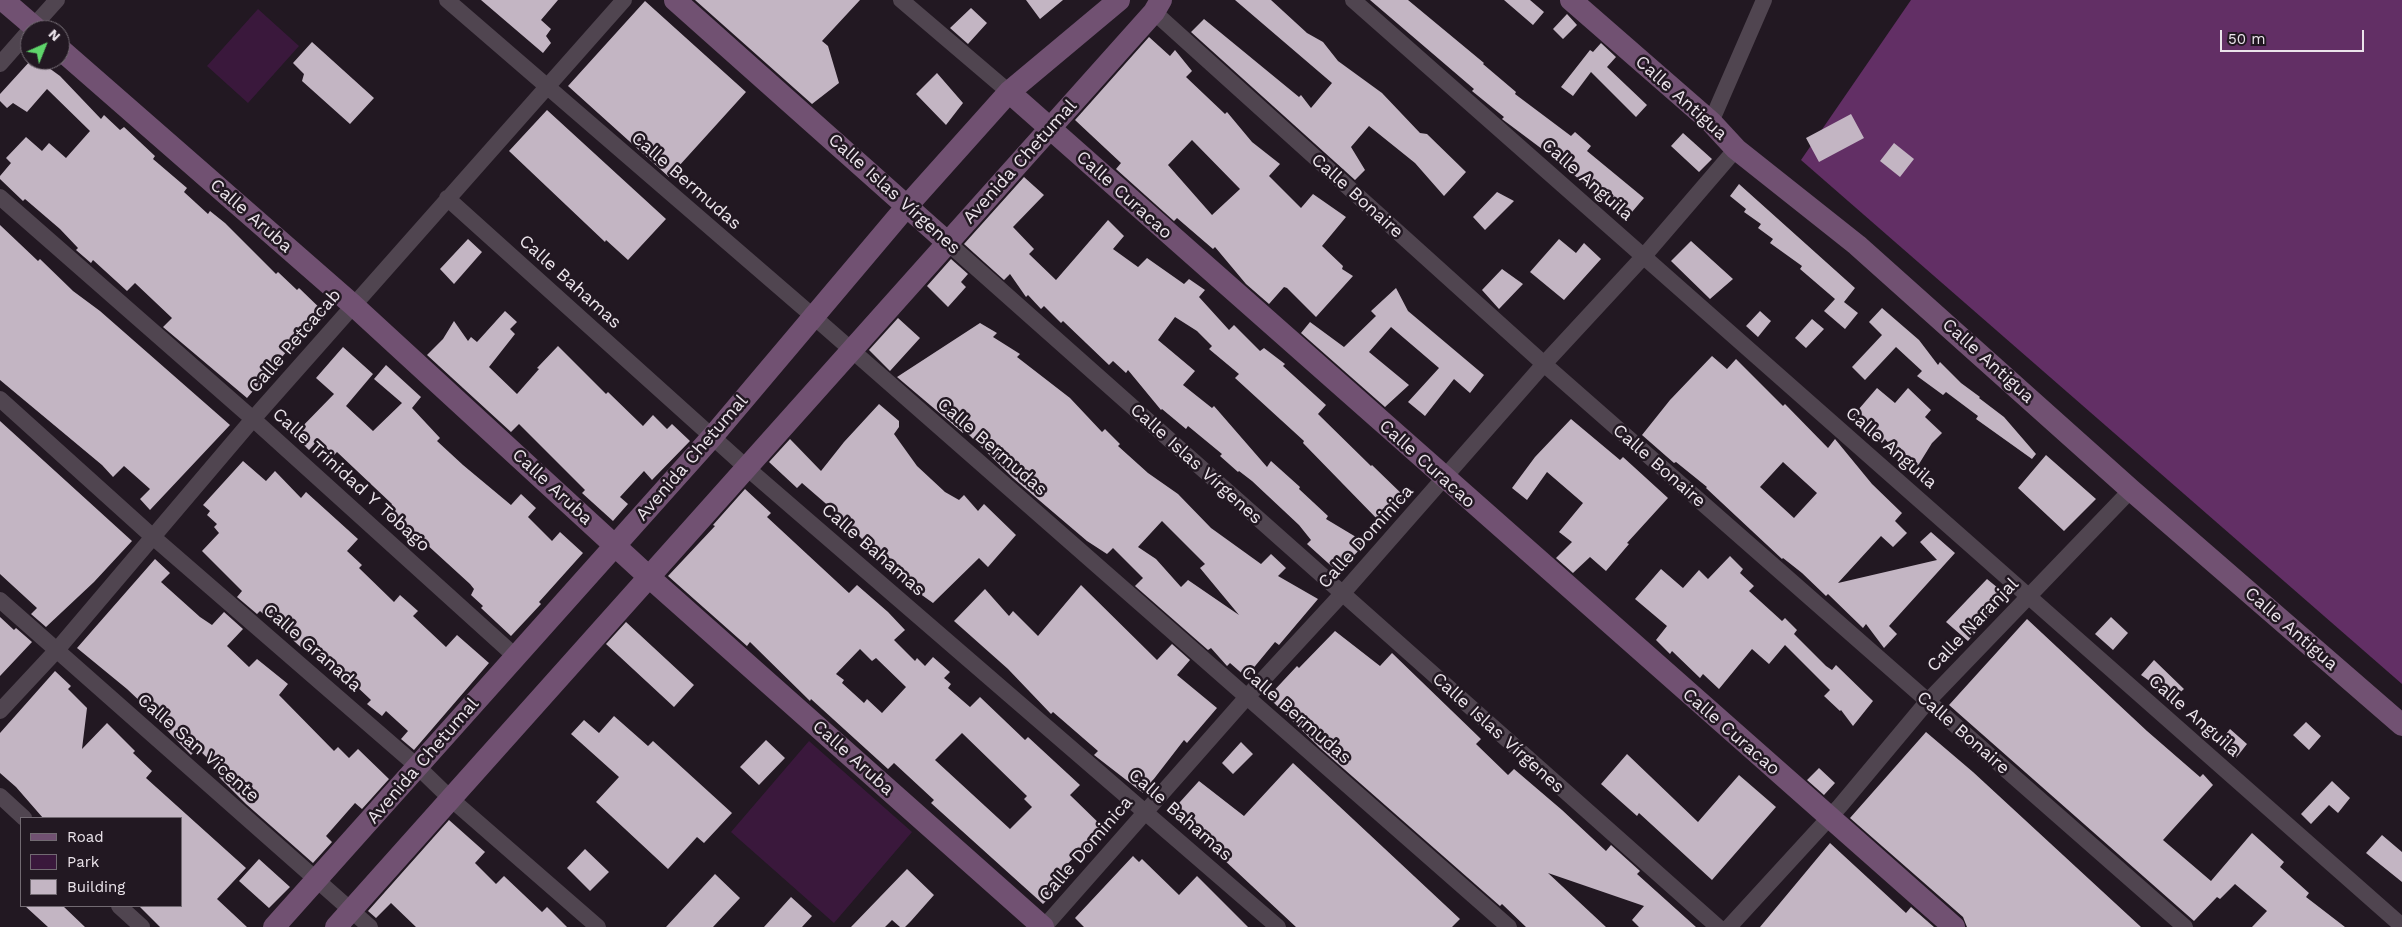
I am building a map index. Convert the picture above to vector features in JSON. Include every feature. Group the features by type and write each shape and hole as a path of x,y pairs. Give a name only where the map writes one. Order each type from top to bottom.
{"main road":[{"path":"3,0 24,20"},
{"name":"Calle Islas Vírgenes","path":"675,0 948,243"},
{"name":"Avenida Chetumal","path":"274,927 712,437 907,206 1009,92 1119,0"},
{"name":"Calle Antigua","path":"1571,0 1711,122 1736,149 1857,244 2131,490 2402,725"},
{"name":"Avenida Chetumal","path":"336,927 1050,129 1151,4"},
{"name":"Calle Aruba","path":"70,59 353,305 649,577 1043,927"},
{"name":"Calle Curacao","path":"1009,92 1828,818 1954,927"}],"street":[{"path":"40,20 57,0"},
{"name":"Calle Bermudas","path":"447,0 546,88 852,350 1509,927"},
{"name":"Calle Petcacab","path":"0,711 56,650 353,305 624,0"},
{"name":"Calle Curacao","path":"901,0 1009,92"},
{"name":"Calle Anguila","path":"1353,0 2402,926"},
{"path":"1711,122 1764,0"},
{"name":"Calle Bonaire","path":"1151,4 1544,364 2185,927"},
{"path":"0,64 20,43"},
{"name":"Calle Dominica","path":"1043,927 1246,698 1342,594 1544,364 1644,256 1736,149"},
{"name":"Calle Trinidad Y Tobago","path":"0,197 253,419 516,656"},
{"name":"Calle Bahamas","path":"447,198 747,468 1278,927"},
{"name":"Calle Islas Vírgenes","path":"948,243 1718,927"},
{"name":"Calle Granada","path":"0,398 152,537 418,767 451,799 598,927"},
{"name":"Calle Naranjal","path":"1729,927 1828,818 1927,702 2131,490"},
{"name":"Calle San Vicente","path":"0,600 370,927"},
{"path":"0,796 23,817"},
{"path":"120,907 142,927"}],"green space":[{"path":"258,9 299,46 248,103 207,66"},
{"path":"809,741 912,832 834,923 731,832"}],"shaded area":[{"path":"1911,0 2402,0 2402,684 1801,160"}],"building":[{"path":"481,0 558,0 541,20 551,29 546,36 551,43 543,53"},
{"path":"695,0 860,0 822,41 828,46 839,83 812,104"},
{"path":"1026,0 1063,0 1040,19"},
{"path":"1235,0 1271,0 1307,33 1323,42 1338,61 1382,93 1420,133 1427,134 1466,172 1444,196 1415,163 1369,126 1351,147 1365,170 1355,180 1191,32 1204,19 1299,97 1301,95 1311,108 1332,83"},
{"path":"1370,0 1408,0 1484,63 1516,92 1515,94 1571,136 1575,132 1591,146 1587,151 1644,198 1626,219 1554,158 1502,119 1504,117 1472,91 1474,89"},
{"path":"1504,0 1530,0 1544,12 1533,25"},
{"path":"645,1 746,92 669,177 568,86"},
{"path":"971,8 987,23 968,44 950,28"},
{"path":"1567,14 1577,25 1563,39 1553,29"},
{"path":"1149,37 1170,56 1175,50 1192,71 1186,77 1225,114 1227,112 1252,142 1280,164 1269,176 1301,208 1313,194 1346,217 1322,246 1343,266 1342,269 1353,276 1316,317 1284,287 1269,304 1246,284 1215,247 1213,249 1177,218 1174,221 1116,169 1121,163 1075,120","holes":["1192,140 1240,189 1212,215 1168,165"]},
{"path":"312,42 374,98 350,124 302,81 304,74 293,63"},
{"path":"1601,43 1616,57 1607,67 1647,105 1636,117 1591,72 1573,96 1561,87 1590,50 1593,52"},
{"path":"22,70 52,70 60,76 101,119 104,115 120,130 124,127 155,156 153,159 187,188 184,192 208,214 210,211 225,223 276,274 278,272 297,290 299,288 327,315 289,354 287,351 247,398 163,327 172,318 135,283 127,291 93,260 91,263 76,250 78,248 60,229 25,199 23,201 0,179 0,176 11,163 6,158 26,137 42,151 49,143 66,158 90,131 47,89 27,112 13,103 7,108 0,101 0,94"},
{"path":"937,73 963,103 946,125 916,94"},
{"path":"547,110 666,219 628,260 606,240 605,242 509,151"},
{"path":"1851,114 1864,138 1819,162 1806,138"},
{"path":"1683,133 1712,159 1699,172 1671,146"},
{"path":"1894,143 1914,159 1900,177 1880,161"},
{"path":"1024,177 1044,195 1013,227 1034,249 1029,254 1056,280 1108,220 1124,236 1113,249 1138,267 1147,258 1184,284 1189,279 1205,290 1199,297 1229,330 1234,325 1260,351 1264,348 1285,364 1283,366 1326,405 1318,414 1406,498 1380,522 1303,443 1304,441 1235,378 1239,374 1209,349 1212,346 1197,331 1175,317 1158,340 1195,371 1183,385 1212,408 1214,406 1267,467 1271,461 1328,516 1326,519 1366,543 1338,572 1307,544 1311,540 1299,525 1252,481 1238,472 1220,456 1222,454 1188,426 1186,429 1161,410 1128,370 1126,373 1113,361 1109,365 1063,321 1061,323 1044,306 1041,309 1028,295 1026,297 1010,274 1004,280 964,244"},
{"path":"1739,184 1855,288 1844,302 1858,313 1845,329 1824,311 1835,299 1800,269 1802,266 1770,243 1773,239 1758,228 1761,224 1744,212 1746,209 1730,196"},
{"path":"1497,192 1514,201 1485,230 1473,217"},
{"path":"0,225 38,261 40,259 73,291 100,311 230,425 150,510 140,499 150,489 124,466 113,477 102,465 0,380"},
{"path":"468,239 482,252 454,284 440,269"},
{"path":"1559,239 1576,253 1584,243 1601,259 1564,300 1530,272"},
{"path":"1691,241 1733,279 1710,299 1671,261"},
{"path":"951,259 968,274 961,282 966,287 948,307 927,286"},
{"path":"1502,269 1523,284 1499,309 1482,290"},
{"path":"1396,288 1408,311 1484,375 1470,393 1454,379 1425,416 1408,402 1439,368 1391,327 1369,352 1409,385 1385,407 1301,333 1310,322 1344,347 1376,316 1371,311"},
{"path":"1882,308 1919,340 1938,365 1940,362 1961,383 2004,417 2036,454 2032,459 1976,419 1978,416 1946,392 1943,395 1917,376 1922,371 1896,347 1865,380 1852,367 1882,335 1869,322"},
{"path":"505,311 517,322 510,329 515,334 489,367 517,394 539,369 537,368 558,346 606,394 608,392 643,426 653,415 667,429 672,424 690,441 652,480 644,471 620,497 628,504 613,521 582,493 585,490 519,424 511,432 427,355 443,339 454,321 468,341 471,337 477,342"},
{"path":"1760,311 1771,321 1758,337 1746,326"},
{"path":"898,318 920,338 890,371 869,350"},
{"path":"1812,319 1824,329 1806,348 1795,338"},
{"path":"980,323 997,333 993,337 1020,354 1017,357 1070,398 1102,432 1105,429 1120,444 1118,446 1148,473 1178,494 1211,528 1261,564 1271,554 1286,568 1278,576 1318,599 1279,645 1275,642 1246,677 1230,663 1227,666 1211,648 1208,650 1135,586 1143,578 1113,548 1107,554 1087,541 1013,478 965,431 963,433 897,377","holes":["1162,521 1205,564 1200,568 1239,615 1188,580 1181,587 1156,559 1138,547"]},
{"path":"343,347 373,374 346,406 373,431 402,403 374,379 386,365 421,397 412,408 440,438 437,441 511,505 521,494 536,508 528,517 552,541 560,532 583,553 539,602 541,604 511,636 481,608 483,606 471,595 474,589 470,584 401,521 396,527 383,514 392,504 337,452 334,455 318,440 309,450 294,435 334,394 316,378"},
{"path":"1712,356 1727,369 1736,359 1783,406 1785,404 1828,448 1835,439 1872,484 1902,513 1895,521 1907,533 1893,547 1881,536 1838,583 1937,560 1920,542 1931,532 1955,553 1889,626 1897,634 1884,648 1866,624 1863,628 1828,594 1826,596 1802,573 1782,559 1707,487 1676,462 1674,463 1642,435 1670,400","holes":["1783,462 1817,493 1794,518 1760,487"]},
{"path":"1877,388 1895,403 1908,388 1931,410 1925,417 1942,433 1932,443 1914,472 1885,439 1882,443 1852,417"},
{"path":"879,404 899,421 899,427 894,434 917,466 945,492 959,500 964,495 978,511 984,504 1016,535 988,567 979,558 933,603 912,588 896,571 900,567 865,537 863,540 839,515 802,483 797,488 769,462 790,439 821,471 844,442"},
{"path":"1571,419 1620,460 1623,457 1668,498 1627,543 1629,544 1606,571 1590,557 1573,573 1556,558 1572,542 1559,532 1583,503 1547,472 1527,500 1512,488 1535,457"},
{"path":"0,421 132,541 94,582 46,627 31,614 37,608 0,574"},
{"path":"2046,455 2096,499 2064,531 2018,488"},
{"path":"243,461 266,481 275,471 301,498 306,492 358,539 347,551 362,565 359,568 394,602 400,595 418,611 413,616 446,647 457,635 489,663 414,750 401,739 408,731 386,711 382,716 367,704 371,700 318,650 312,657 260,611 257,614 237,597 242,591 202,551 219,533 214,527 217,524 207,515 210,511 203,505"},
{"path":"745,489 771,513 767,517 849,593 857,585 888,612 905,630 894,640 915,661 917,658 925,666 933,657 950,672 944,678 951,684 948,688 970,707 980,697 1025,740 1028,737 1080,785 1070,795 1107,831 1083,857 1078,853 1051,881 1059,888 1043,904 931,803 934,800 894,763 888,769 811,699 810,701 750,642 747,646 668,576 715,526 713,525","holes":["860,649 872,661 876,658 906,687 882,713 867,699 864,703 842,683 844,680 836,674","962,733 1027,796 1024,799 1032,807 1010,829 935,760"]},
{"path":"1730,556 1743,569 1740,573 1754,586 1749,591 1782,621 1785,618 1797,630 1794,634 1826,666 1832,670 1836,665 1873,701 1853,726 1841,710 1824,696 1830,690 1785,645 1769,664 1752,649 1719,689 1703,674 1700,678 1672,651 1670,654 1656,640 1667,626 1635,599 1661,569 1683,588 1699,570 1708,579"},
{"path":"155,559 170,573 161,582 200,617 212,625 224,612 243,629 227,646 249,667 257,659 288,684 279,695 334,751 338,747 349,758 358,749 389,779 362,809 355,803 326,836 332,842 313,863 246,804 219,777 223,773 197,748 191,755 160,723 162,722 127,689 77,648"},
{"path":"1987,579 2004,593 1988,611 1991,614 1968,641 1946,622"},
{"path":"1081,585 1157,660 1172,644 1190,660 1177,675 1217,708 1187,743 1184,740 1143,793 1094,755 1098,751 1053,712 1051,714 1008,669 954,621 985,589 1009,616 1013,611 1038,636"},
{"path":"0,617 14,630 16,628 32,642 0,676"},
{"path":"2111,617 2128,633 2113,650 2095,634"},
{"path":"2027,619 2147,731 2200,777 2203,774 2213,785 2163,840 2211,881 2252,833 2284,862 2280,867 2309,893 2306,897 2345,927 2252,927 2267,911 2235,884 2220,899 2217,897 2194,921 1949,705"},
{"path":"626,622 694,685 674,707 606,644"},
{"path":"1335,631 1380,666 1392,653 1481,739 1476,744 1508,775 1514,769 1606,851 1611,845 1640,871 1637,874 1696,927 1639,927 1632,920 1644,906 1548,873 1606,927 1526,927 1502,904 1500,906 1320,748 1268,697 1297,666 1299,668"},
{"path":"2154,660 2184,689 2174,698 2141,675"},
{"path":"55,671 71,686 68,689 87,708 82,749 107,723 135,751 133,753 152,771 146,778 246,868 217,899 247,927 160,927 140,907 182,907 182,817 42,817 16,787 0,773 0,733"},
{"path":"614,716 648,746 653,741 732,813 704,843 697,837 668,869 596,802 619,777 571,734 584,720 599,733"},
{"path":"2306,722 2321,736 2309,750 2293,735"},
{"path":"2230,729 2247,744 2236,758 2219,743"},
{"path":"1926,732 1973,772 2141,927 1967,927 1963,917 1850,818"},
{"path":"766,740 785,758 759,785 740,767"},
{"path":"1241,742 1253,754 1233,774 1222,763"},
{"path":"1627,754 1698,822 1739,775 1776,807 1712,880 1639,813 1637,816 1601,784"},
{"path":"1293,763 1460,919 1452,927 1296,927 1207,844 1206,846 1170,813 1199,781 1244,816"},
{"path":"1819,768 1835,783 1824,795 1807,780"},
{"path":"2332,781 2350,798 2338,813 2329,805 2311,824 2301,814"},
{"path":"449,820 485,852 475,863 496,884 504,876 542,912 547,907 567,927 416,927 391,903 376,918 368,911"},
{"path":"2382,835 2402,852 2402,882 2366,853"},
{"path":"1830,843 1906,913 1911,907 1934,927 1760,927"},
{"path":"585,849 609,872 590,891 567,868"},
{"path":"1133,856 1139,862 1142,859 1179,895 1197,876 1248,927 1084,927 1075,918"},
{"path":"259,859 290,887 269,908 239,881"},
{"path":"907,869 934,895 911,921 905,927 900,927 892,920 885,927 851,927"},
{"path":"715,874 740,898 713,927 666,927"},
{"path":"791,897 812,916 802,927 764,927"},
{"path":"26,907 64,907 85,927 48,927"}]}
